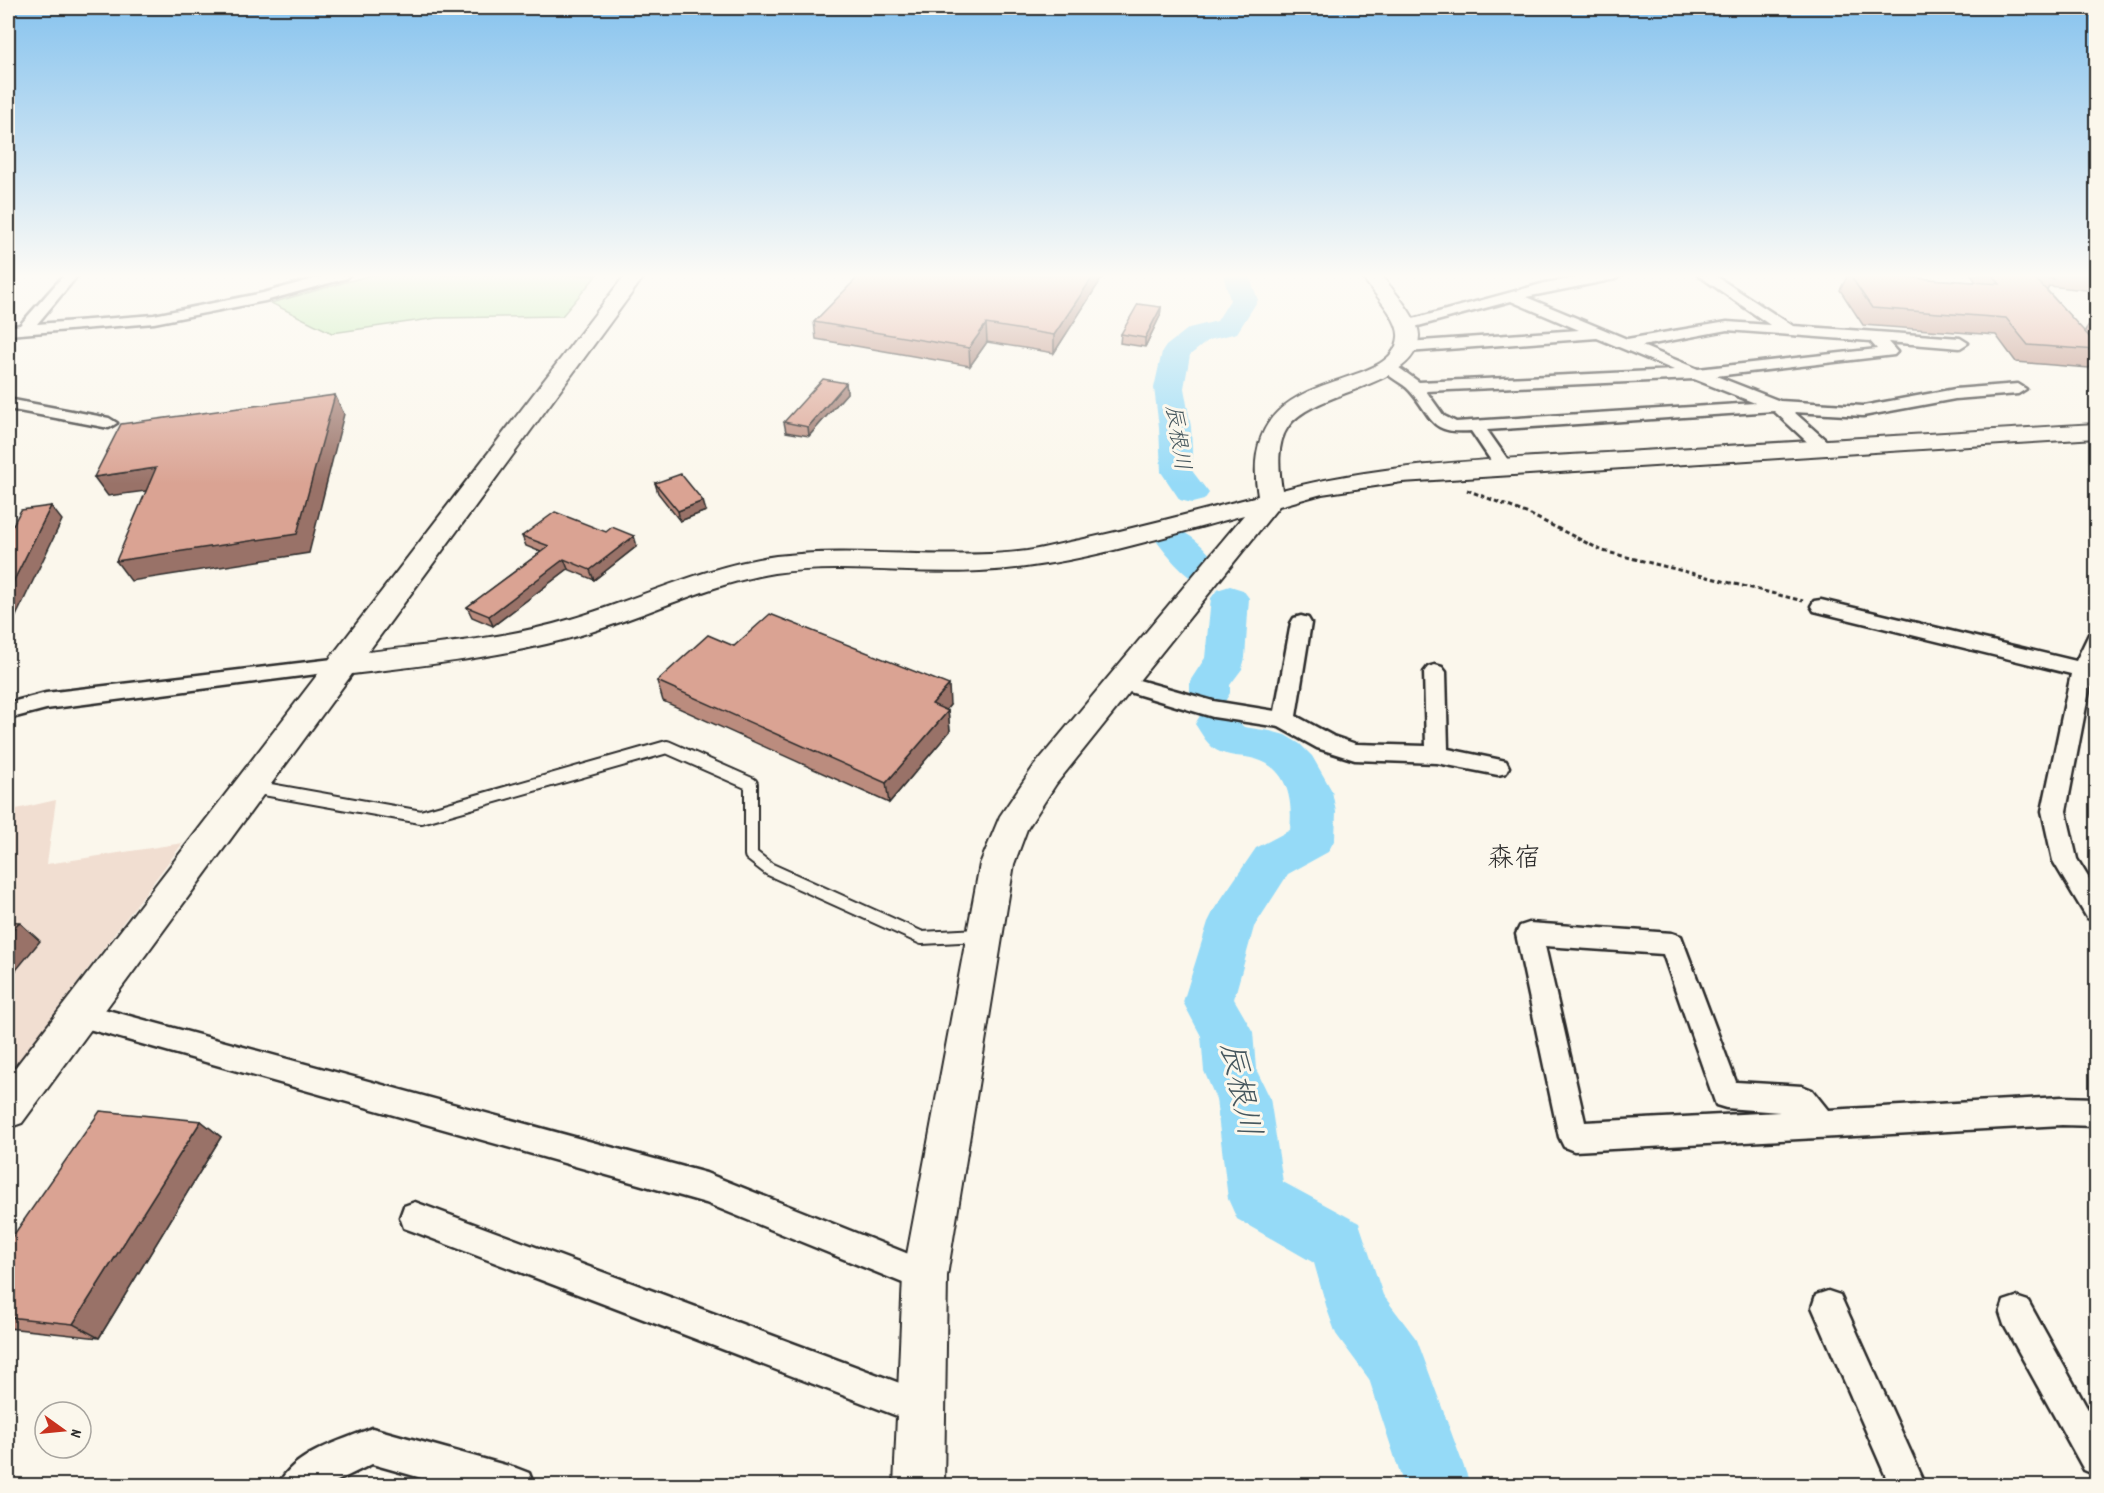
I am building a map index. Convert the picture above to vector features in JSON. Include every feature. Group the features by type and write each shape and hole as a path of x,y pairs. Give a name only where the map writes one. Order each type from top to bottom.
{"street":[{"path":"8,1109 582,345"},
{"path":"920,1485 925,1276 997,864 1012,825 1045,775 1271,499 1266,458 1278,423 1300,405 1389,368 1402,345"},
{"path":"1628,345 1778,406 1823,447"},
{"path":"1416,387 1696,374 1889,352 1882,345"},
{"path":"1389,368 1416,387 1438,420 1454,427 1778,406 1863,411 1955,394 2018,389"},
{"path":"8,404 109,423"},
{"path":"1475,424 1504,466"},
{"path":"8,711 57,700 480,649 530,640 583,625 712,579 774,565 807,562 979,563 1028,559 1118,540 1321,487 1504,466 2097,432"},
{"path":"1821,606 2082,670"},
{"path":"1284,720 1301,623"},
{"path":"2097,639 2082,670 2054,811 2065,861 2097,911"},
{"path":"1435,672 1437,755"},
{"path":"1121,682 1213,709 1284,720 1325,742 1355,752 1437,755 1498,767"},
{"path":"1821,1124 1802,1100 1726,1095 1672,944 1529,933 1574,1137 1821,1124 2062,1111 2097,1112"},
{"path":"78,1014 706,1188 925,1276"},
{"path":"415,1217 921,1408"},
{"path":"1828,1307 1908,1485"},
{"path":"2016,1313 2097,1458"},
{"path":"296,1485 321,1468 372,1446 516,1485"}],"lane":[{"path":"249,786 421,816 667,747 751,784 751,855 769,868 922,938 985,934"}],"path":[{"path":"1428,473 1446,483 1531,515 1603,551 1821,606"}],"shaded area":[{"path":"56,800 47,864 183,843 8,1075 8,811"}],"building":[{"path":"949,345 971,345 969,348"},
{"path":"2028,345 2097,345 2097,350"},
{"path":"823,379 846,383 808,427 784,422"},
{"path":"335,395 297,534 116,561 156,468 94,477 121,424"},
{"path":"681,474 703,501 678,511 655,483"},
{"path":"51,506 8,592 8,534 21,510"},
{"path":"555,512 606,532 612,527 634,536 590,570 564,559 489,616 467,607 549,546 522,536"},
{"path":"770,614 949,685 932,704 948,711 886,783 657,681 708,635 734,646"},
{"path":"8,921 19,922 8,935"},
{"path":"100,1111 201,1121 73,1324 8,1317 8,1243"}],"waterway":[{"name":"辰根川","path":"1185,345 1176,352 1169,388 1175,427 1177,472 1192,493"},
{"name":"辰根川","path":"1173,539 1204,571"},
{"name":"辰根川","path":"1210,693 1210,681 1222,669 1225,658 1230,598"},
{"name":"辰根川","path":"1216,724 1232,741 1270,746 1285,755 1297,767 1310,791 1314,812 1312,839 1272,861 1232,922 1208,1002 1227,1032 1230,1071 1243,1098 1257,1199 1338,1244 1358,1312 1395,1362 1438,1486"}],"district":[{"name":"森宿","path":"1514,860"}]}
